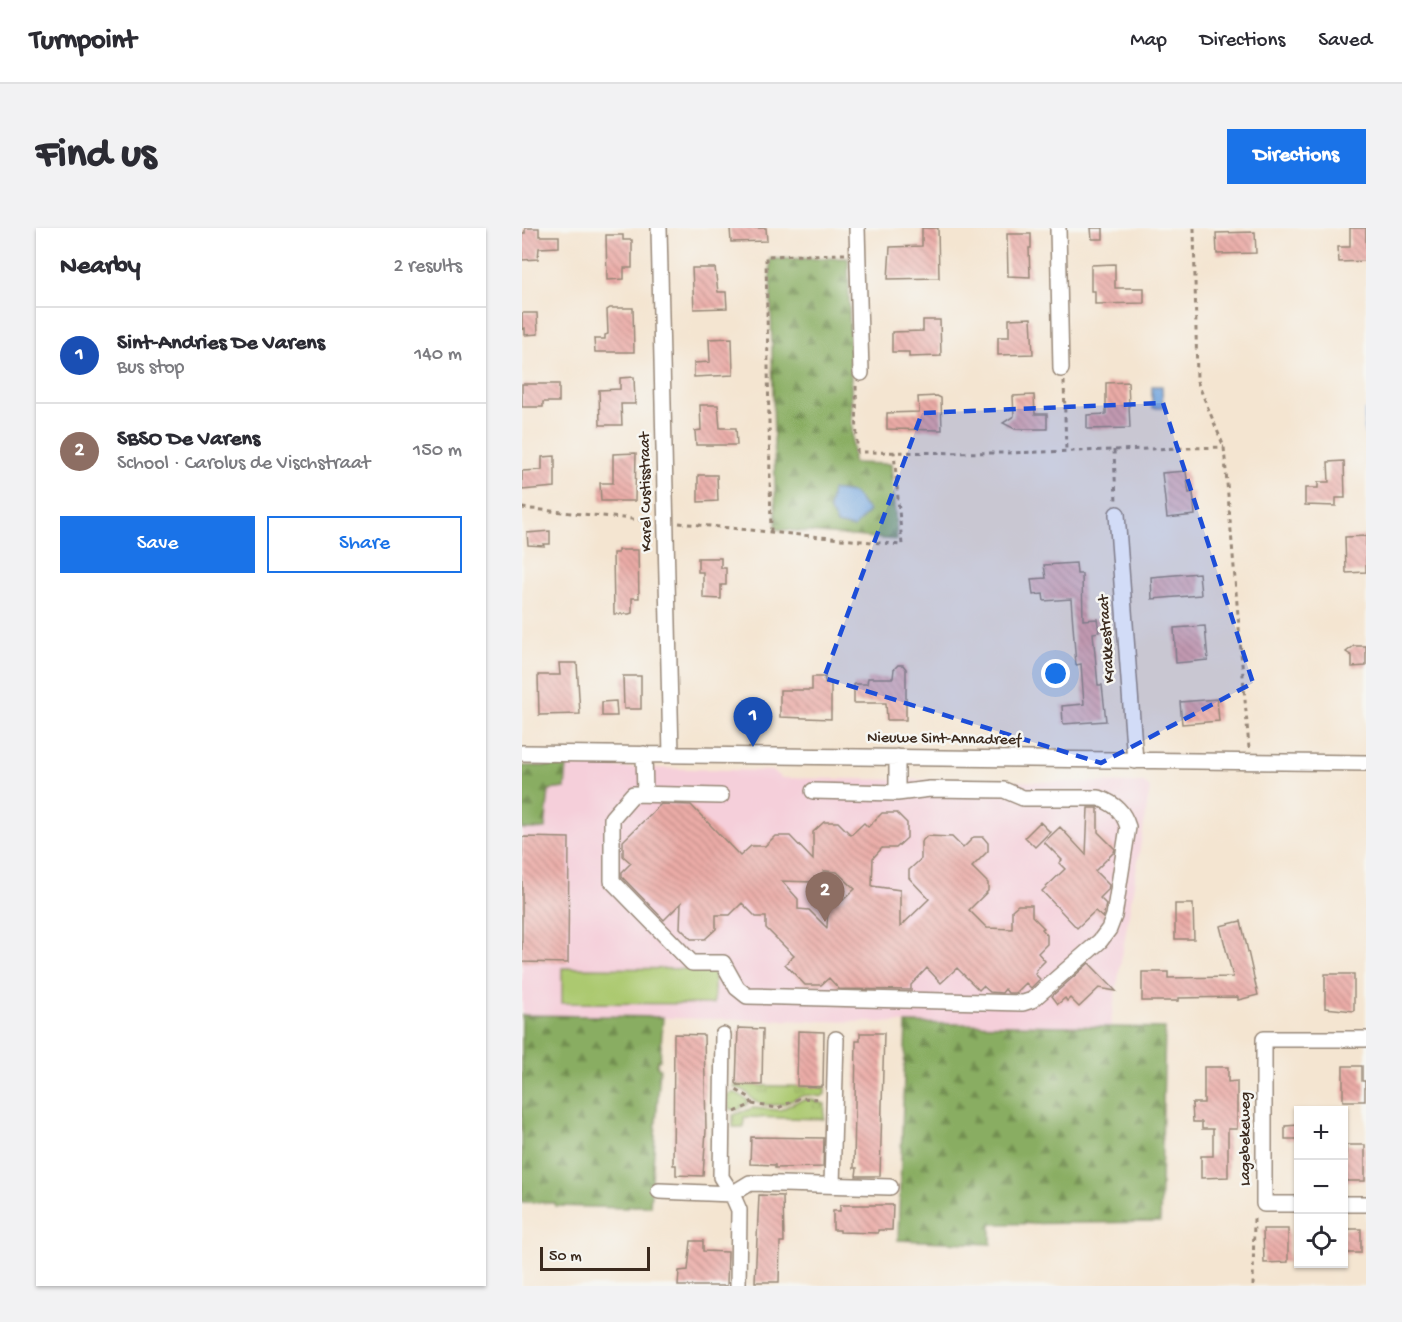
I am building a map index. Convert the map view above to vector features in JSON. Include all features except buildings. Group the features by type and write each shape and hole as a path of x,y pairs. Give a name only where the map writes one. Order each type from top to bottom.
{"street":[{"name":"Karel Custisstraat","path":"659,228 671,755"},
{"path":"858,228 861,373"},
{"path":"1058,228 1061,369"},
{"name":"Krakkestraat","path":"1117,514 1135,761"},
{"name":"Nieuwe Sint-Annadreef","path":"522,753 1366,763"},
{"path":"644,754 645,794"},
{"path":"897,757 897,793"},
{"path":"722,796 633,794 612,818 612,881 693,963 723,963 737,988 747,996 1023,1003 1032,1000 1100,941 1109,929 1114,916 1128,827 1125,817 1110,802 1099,798 1023,798 1004,790 930,789 897,793 813,791"},
{"path":"723,1035 721,1177 739,1210 738,1286"},
{"path":"832,1185 836,1039"},
{"name":"Lagebekeweg","path":"1294,1204 1264,1204 1264,1039 1366,1039"},
{"path":"659,1191 732,1194 750,1183 890,1187"},
{"path":"1348,1204 1366,1204"}],"path":[{"path":"1194,228 1197,381 1224,447 1250,761"},
{"path":"771,532 766,256 858,254"},
{"path":"1061,369 1064,377 1066,451"},
{"path":"861,373 856,385 857,452 1066,451 1224,447"},
{"path":"1114,450 1117,514"},
{"path":"522,508 902,545 894,452"},
{"path":"722,1089 744,1093 752,1104"},
{"path":"722,1113 737,1112 752,1104 778,1108 800,1098 835,1102"},
{"path":"1253,1286 1254,1218 1264,1204"}],"highlighted area":[{"path":"1163,403 1253,683 1101,763 824,678 922,413"}],"shaded area":[{"path":"567,766 772,771 782,778 1144,783 1150,788 1110,1027 522,1015 522,829 545,829 549,790 565,787"}],"green space":[{"path":"848,258 853,463 891,464 897,540 776,529 770,259"},
{"path":"522,766 567,766 565,788 549,790 545,829 522,829"},
{"path":"562,968 714,969 714,1004 562,1003"},
{"path":"522,1015 663,1017 660,1060 658,1060 657,1067 660,1068 650,1206 628,1206 628,1208 555,1206 555,1203 522,1202"},
{"path":"906,1023 1165,1028 1160,1222 991,1224 991,1244 898,1240"},
{"path":"734,1085 825,1087 825,1094 821,1097 805,1095 781,1105 766,1105 753,1100 743,1090 734,1088"},
{"path":"737,1093 748,1100 747,1105 737,1110 729,1109 727,1095"},
{"path":"809,1099 825,1104 824,1119 744,1117 744,1127 733,1127 733,1115 753,1108 780,1110 798,1101"}],"water":[{"path":"1152,386 1162,386 1163,408 1152,408"},
{"path":"832,490 853,493 869,511 854,528 837,524 829,509"}],"waterway":[{"path":"1366,412 1366,433"}],"place":[{"name":"Sint-Andries De Varens","path":"753,747"},
{"name":"SBSO De Varens","path":"825,922"}]}
